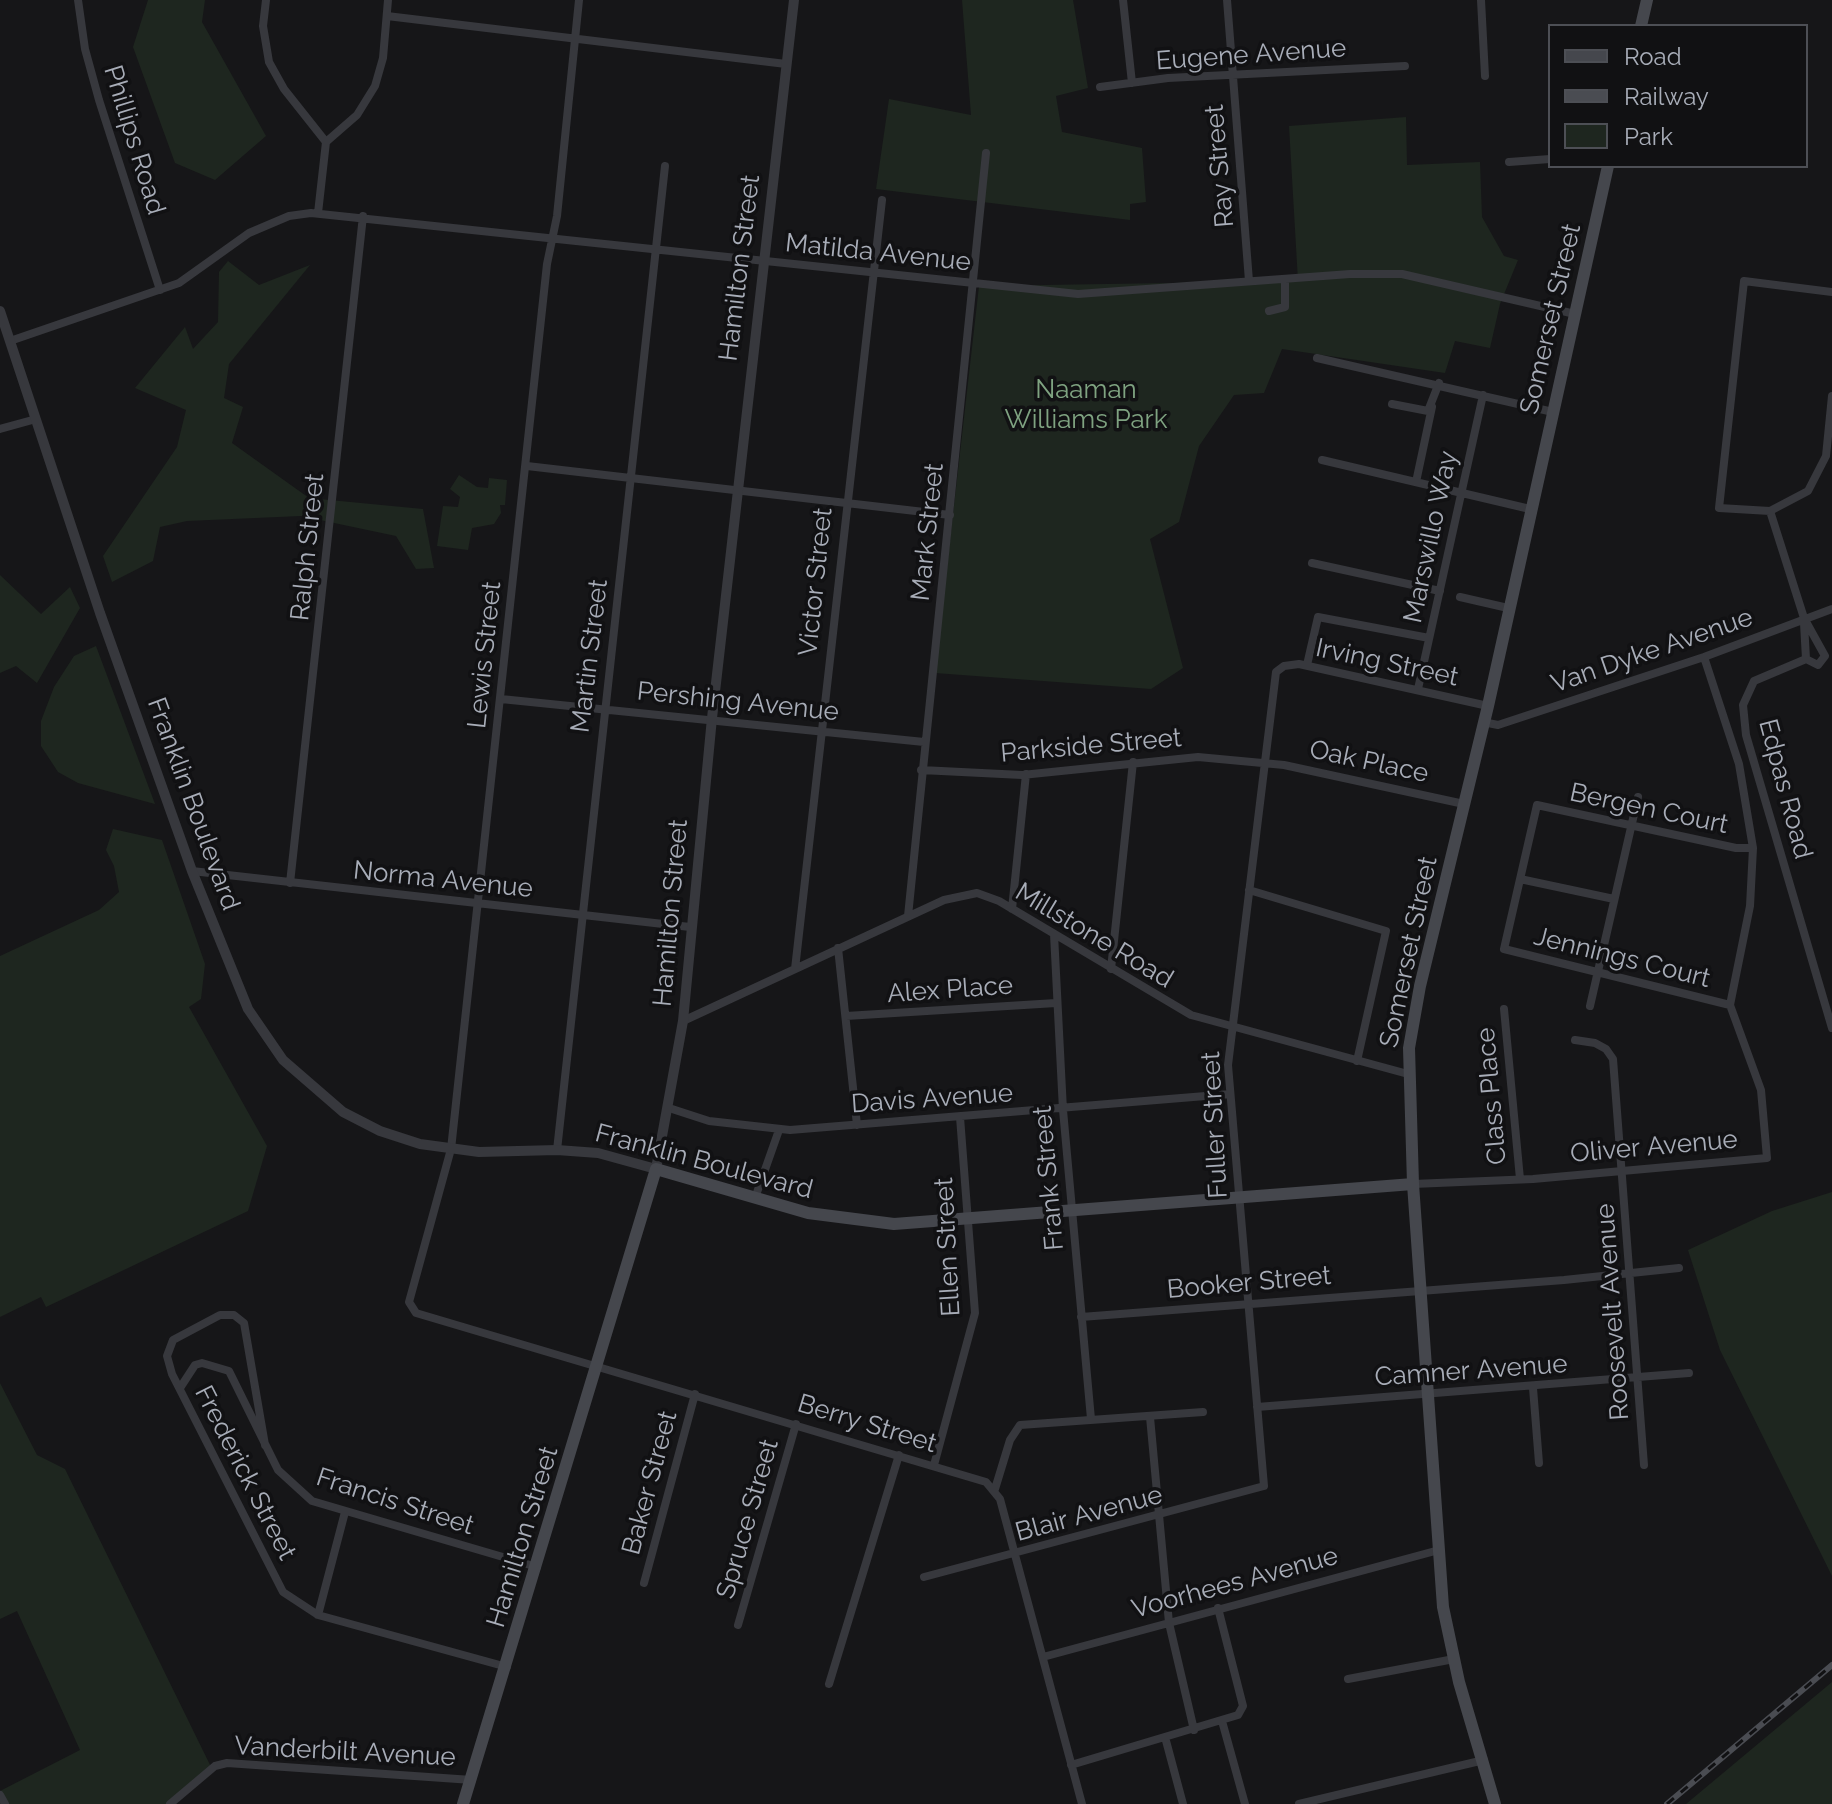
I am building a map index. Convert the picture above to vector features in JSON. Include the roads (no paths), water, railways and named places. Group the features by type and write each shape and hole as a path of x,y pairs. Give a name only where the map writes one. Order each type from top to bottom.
{"main road":[{"path":"1641,24 1647,0"},
{"name":"Somerset Street","path":"1495,1804 1454,1659 1443,1607 1426,1393 1408,1074 1420,986 1488,706 1608,168"},
{"name":"Franklin Boulevard","path":"656,1169 838,1219 894,1224 969,1221 1413,1184"},
{"name":"Hamilton Street","path":"463,1804 656,1169"}],"street":[{"name":"Phillips Road","path":"78,0 85,49 99,100 160,290"},
{"path":"266,0 263,26 269,62 284,89 326,142"},
{"path":"318,213 326,142 357,115 375,86 383,58 388,0"},
{"name":"Lewis Street","path":"412,1309 409,1292 451,1149 579,0"},
{"name":"Hamilton Street","path":"656,1169 683,1021 712,718 794,0"},
{"path":"1123,0 1132,83"},
{"name":"Ray Street","path":"1227,0 1249,281"},
{"path":"1481,0 1485,76"},
{"path":"387,16 786,64"},
{"name":"Eugene Avenue","path":"1100,87 1233,74 1405,66"},
{"name":"Mark Street","path":"908,916 986,153"},
{"path":"1509,162 1548,159"},
{"name":"Martin Street","path":"557,1150 665,166"},
{"name":"Victor Street","path":"795,969 845,501 882,200"},
{"name":"Matilda Avenue","path":"10,341 179,283 249,233 289,216 318,213 975,284 1112,295 1249,281 1402,274 1575,314"},
{"name":"Ralph Street","path":"290,883 363,216"},
{"path":"1269,311 1285,307 1285,279"},
{"path":"1832,292 1744,281 1719,508 1770,511 1808,491 1822,468 1832,396"},
{"name":"Franklin Boulevard","path":"0,311 192,871 248,1009 283,1060 343,1112 380,1131 420,1144 479,1152 557,1150 598,1153 656,1169"},
{"path":"1317,358 1439,383 1553,412"},
{"path":"1416,482 1439,383"},
{"name":"Marswillo Way","path":"1418,689 1483,395"},
{"path":"1392,404 1424,411 1432,407"},
{"path":"0,429 36,419"},
{"path":"1322,460 1530,509"},
{"path":"527,466 950,515"},
{"path":"1770,511 1804,618 1825,656 1818,665 1806,659 1804,618"},
{"path":"1312,563 1440,591"},
{"path":"1460,597 1508,608"},
{"name":"Van Dyke Avenue","path":"1483,722 1498,725 1704,657 1832,609"},
{"path":"1307,665 1318,617 1429,638"},
{"path":"1704,657 1739,764 1753,848 1750,906 1730,1005"},
{"name":"Edpas Road","path":"1806,659 1754,681 1743,705 1746,735 1763,800 1832,1028"},
{"name":"Irving Street","path":"1279,669 1307,665 1488,706"},
{"name":"Fuller Street","path":"1264,1486 1230,1094 1231,1027 1264,762 1279,669"},
{"name":"Pershing Avenue","path":"501,699 604,707 924,742"},
{"name":"Parkside Street","path":"921,770 979,775 1026,774 1198,757 1264,762"},
{"path":"1111,969 1133,762"},
{"name":"Oak Place","path":"1264,762 1336,774 1464,804"},
{"path":"1012,909 1026,774"},
{"path":"1590,1006 1638,797"},
{"name":"Bergen Court","path":"1520,879 1537,805 1736,848 1753,848"},
{"name":"Norma Avenue","path":"192,871 690,927"},
{"path":"1520,879 1614,899"},
{"name":"Jennings Court","path":"1520,879 1504,949 1730,1005"},
{"path":"1249,890 1386,931 1357,1061"},
{"name":"Millstone Road","path":"683,1021 944,900 977,893 1012,909 1191,1015 1408,1074"},
{"name":"Frank Street","path":"1054,934 1063,1110 1091,1419"},
{"path":"838,948 857,1125"},
{"name":"Alex Place","path":"846,1016 1056,1003"},
{"name":"Oliver Avenue","path":"1413,1184 1520,1179 1767,1158 1761,1090 1730,1005"},
{"name":"Class Place","path":"1504,1009 1520,1179"},
{"name":"Roosevelt Avenue","path":"1575,1040 1595,1043 1606,1049 1613,1059 1644,1465"},
{"name":"Davis Avenue","path":"669,1108 709,1121 779,1130 1063,1110 1230,1094"},
{"name":"Ellen Street","path":"934,1465 973,1328 975,1295 960,1117"},
{"path":"755,1198 779,1130"},
{"name":"Booker Street","path":"1081,1317 1420,1288 1564,1280 1679,1268"},
{"name":"Berry Street","path":"412,1309 596,1367 934,1465 986,1482 995,1489"},
{"name":"Frederick Street","path":"265,1445 244,1323 234,1315 220,1315 173,1340 167,1356 180,1388 283,1592 318,1615 507,1667"},
{"name":"Francis Street","path":"180,1388 195,1365 202,1363 229,1371 283,1476 304,1497 345,1512 537,1567"},
{"name":"Camner Avenue","path":"1257,1407 1533,1388 1689,1373"},
{"path":"1533,1388 1539,1463"},
{"name":"Baker Street","path":"644,1583 695,1394"},
{"path":"1082,1804 1016,1555 995,1489 1010,1440 1020,1425 1203,1412"},
{"path":"1150,1417 1169,1623 1194,1730"},
{"name":"Spruce Street","path":"738,1625 796,1424"},
{"path":"829,1684 899,1455"},
{"name":"Blair Avenue","path":"924,1577 1016,1555 1264,1486"},
{"path":"318,1615 345,1512"},
{"name":"Voorhees Avenue","path":"1043,1657 1439,1550"},
{"path":"1071,1765 1238,1715 1243,1706 1218,1608"},
{"path":"1348,1679 1454,1659"},
{"path":"1222,1721 1245,1804"},
{"path":"1165,1737 1183,1804"},
{"path":"1299,1804 1484,1760"},
{"name":"Vanderbilt Avenue","path":"170,1804 215,1766 236,1763 472,1780"},
{"path":"0,1795 5,1804"}],"railway":[{"path":"1667,1804 1832,1665"}],"park label":[{"name":"Naaman Williams Park","path":"1086,405"}]}
